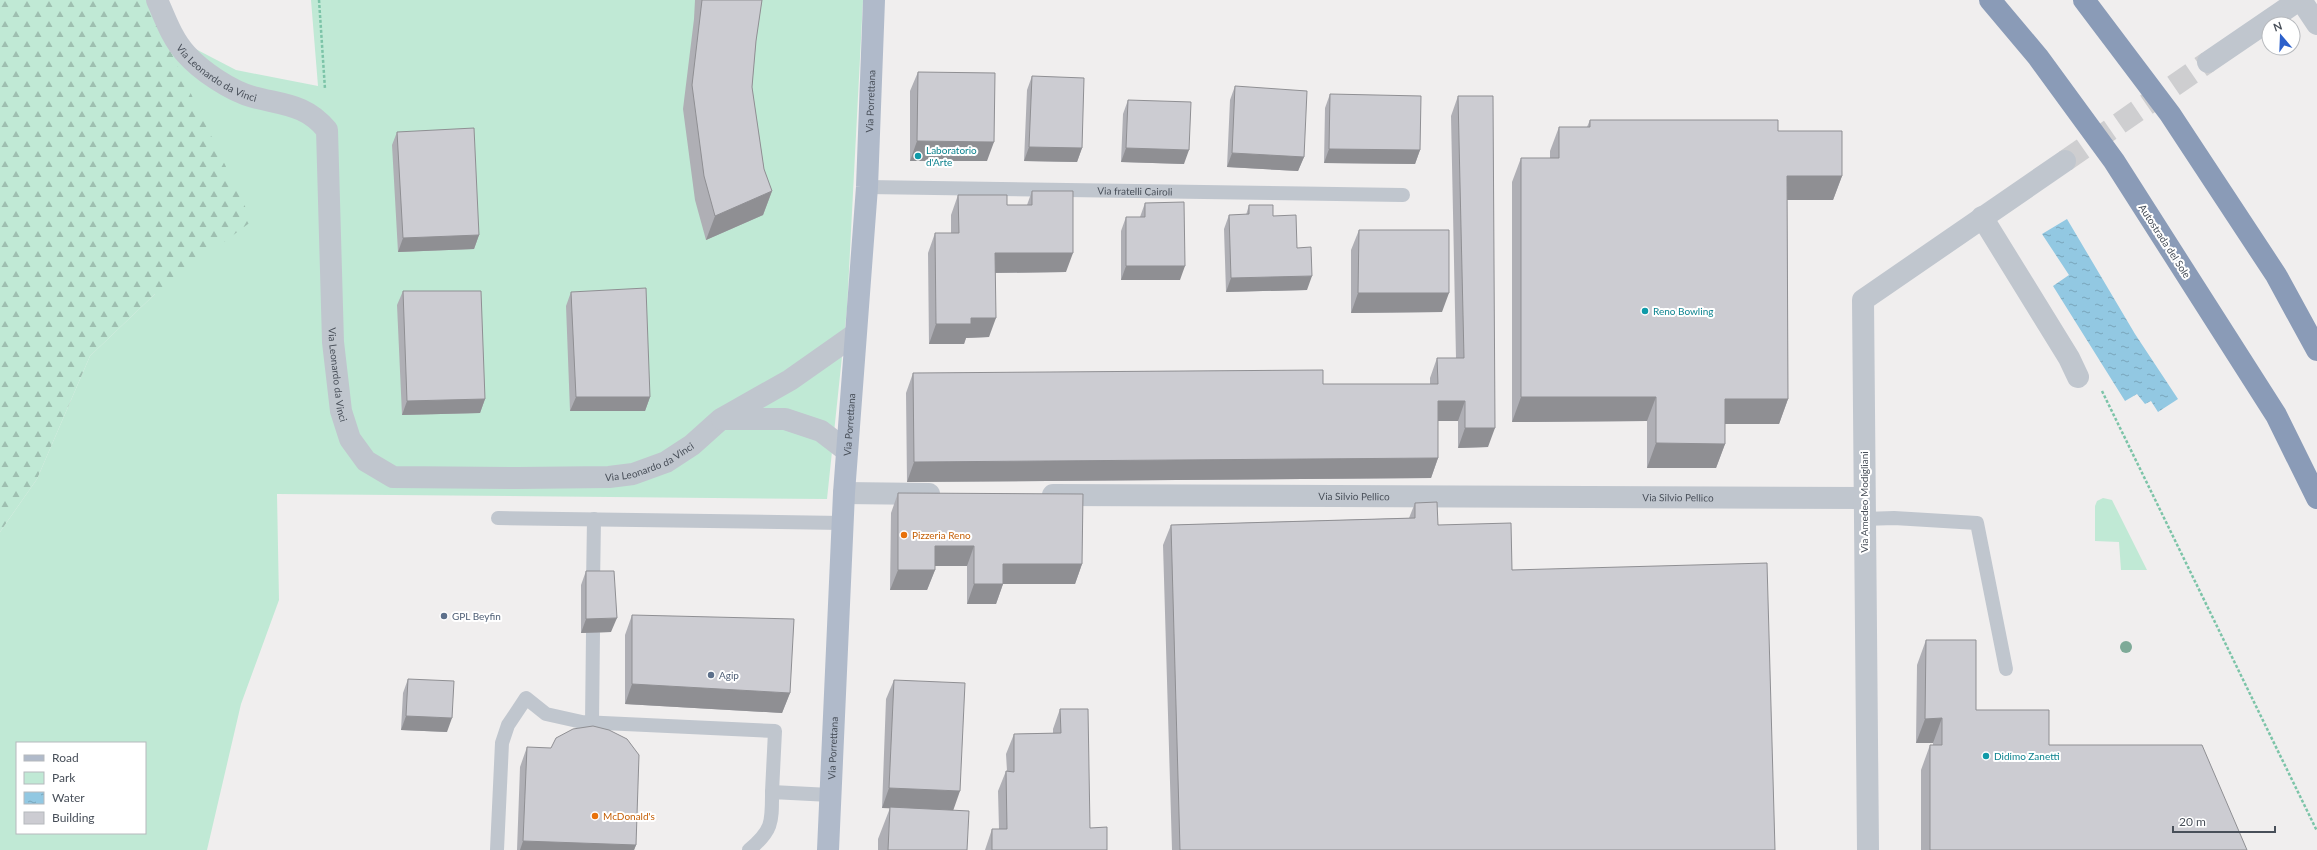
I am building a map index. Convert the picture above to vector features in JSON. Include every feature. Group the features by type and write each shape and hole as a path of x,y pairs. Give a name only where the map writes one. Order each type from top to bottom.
{"highway":[{"name":"Autostrada del Sole","path":"1990,0 2038,57 2114,161 2276,415 2317,498"},
{"path":"2084,0 2170,114 2276,275 2317,350"}],"main road":[{"name":"Via Porrettana","path":"828,850 842,523 854,335 867,187 874,0"}],"street":[{"name":"Via Leonardo da Vinci","path":"157,0 169,27 186,54 213,77 228,86 251,96 292,106 317,118 326,130 333,342 341,411 350,439 366,461 393,477 419,479 609,477 633,474 666,462 692,445 721,419 790,380 854,335"},
{"path":"2208,62 2300,0 2317,24"},
{"path":"2065,161 1982,217 2069,358 2078,377"},
{"name":"Via Amedeo Modigliani","path":"1868,850 1862,300 1982,217"},
{"path":"721,419 785,419 822,431 847,451"},
{"path":"844,492 947,494"},
{"name":"Via Silvio Pellico","path":"1034,495 1239,497 1864,508"}],"lane":[{"name":"Via fratelli Cairoli","path":"867,187 1403,195"},
{"path":"1864,508 1894,518 1976,523 2006,669"},
{"path":"498,518 842,523"},
{"path":"593,585 594,519"},
{"path":"592,723 593,633"},
{"path":"497,850 502,743 508,725 526,698 546,714 592,723 775,730 770,828 761,840 749,850"},
{"path":"772,792 830,795"}],"path":[{"path":"319,0 326,130"},
{"path":"2100,387 2317,831"}],"green space":[{"path":"0,0 146,0 252,221 155,294 90,356 37,479 0,532"},
{"path":"311,0 863,0 847,309 827,499 277,494 279,600 241,704 207,850 0,850 0,532 37,479 90,356 155,294 159,30 236,70 318,86"},
{"path":"2103,498 2112,500 2147,570 2121,570 2119,542 2095,541 2095,506 2097,501"}],"water":[{"path":"2067,219 2135,334 2178,399 2158,412 2151,401 2145,404 2137,394 2125,401 2053,286 2069,275 2042,234"}],"building":[{"path":"702,0 762,0 756,41 752,87 764,169 772,191 715,216 704,176 692,85"},
{"path":"918,72 995,73 994,142 917,141"},
{"path":"1032,76 1084,78 1082,148 1029,147"},
{"path":"1235,86 1307,91 1304,157 1232,153"},
{"path":"1330,94 1421,96 1420,150 1329,149"},
{"path":"1458,96 1493,96 1495,428 1465,428 1465,401 1438,401 1438,458 914,462 913,373 1323,370 1323,384 1438,384 1437,358 1464,358"},
{"path":"1128,100 1191,102 1189,150 1126,148"},
{"name":"Reno Bowling","path":"1590,120 1778,120 1778,131 1842,131 1842,176 1787,176 1788,399 1725,399 1725,444 1656,443 1656,397 1521,397 1521,158 1559,158 1559,127 1590,127"},
{"path":"474,128 479,235 403,238 397,132"},
{"path":"1032,191 1073,191 1073,253 995,253 996,318 971,318 971,324 936,324 935,233 959,233 958,195 1007,195 1007,205 1032,205"},
{"path":"1184,202 1185,266 1126,266 1126,217 1145,217 1145,203"},
{"path":"1249,205 1273,205 1273,216 1296,215 1297,248 1311,247 1312,276 1231,278 1229,215 1249,214"},
{"path":"1359,230 1449,230 1449,293 1358,293"},
{"path":"646,288 650,397 576,397 571,292"},
{"path":"403,291 481,291 485,399 407,401"},
{"path":"898,493 1083,494 1082,564 1003,564 1003,584 974,584 974,546 935,546 935,570 898,570"},
{"path":"1437,502 1438,525 1511,523 1512,570 1767,563 1775,850 1180,850 1171,525 1415,518 1415,503"},
{"path":"586,571 614,571 617,618 586,619"},
{"path":"632,615 794,619 790,693 632,684"},
{"name":"Didimo Zanetti","path":"1926,640 1976,640 1976,710 2049,710 2049,745 2202,745 2247,850 1930,850 1930,745 1942,745 1942,718 1925,719"},
{"path":"408,679 454,681 452,718 406,716"},
{"path":"894,680 965,683 960,791 889,788"},
{"path":"1060,709 1088,709 1090,828 1107,827 1107,850 992,850 992,829 1007,829 1006,771 1014,772 1014,734 1061,733"},
{"path":"593,726 609,730 627,739 639,755 636,845 523,841 527,747 551,748 556,738 573,729"},
{"path":"890,807 969,811 967,850 888,850"}],"tunnel":[{"path":"2065,161 2208,62"}],"place":[{"name":"Laboratorio d'Arte","path":"918,156"},
{"name":"Reno Bowling","path":"1645,311"},
{"name":"Pizzeria Reno","path":"904,535"},
{"name":"GPL Beyfin","path":"444,616"},
{"name":"Agip","path":"711,675"},
{"name":"Didimo Zanetti","path":"1986,756"},
{"name":"McDonald's","path":"595,816"}]}
